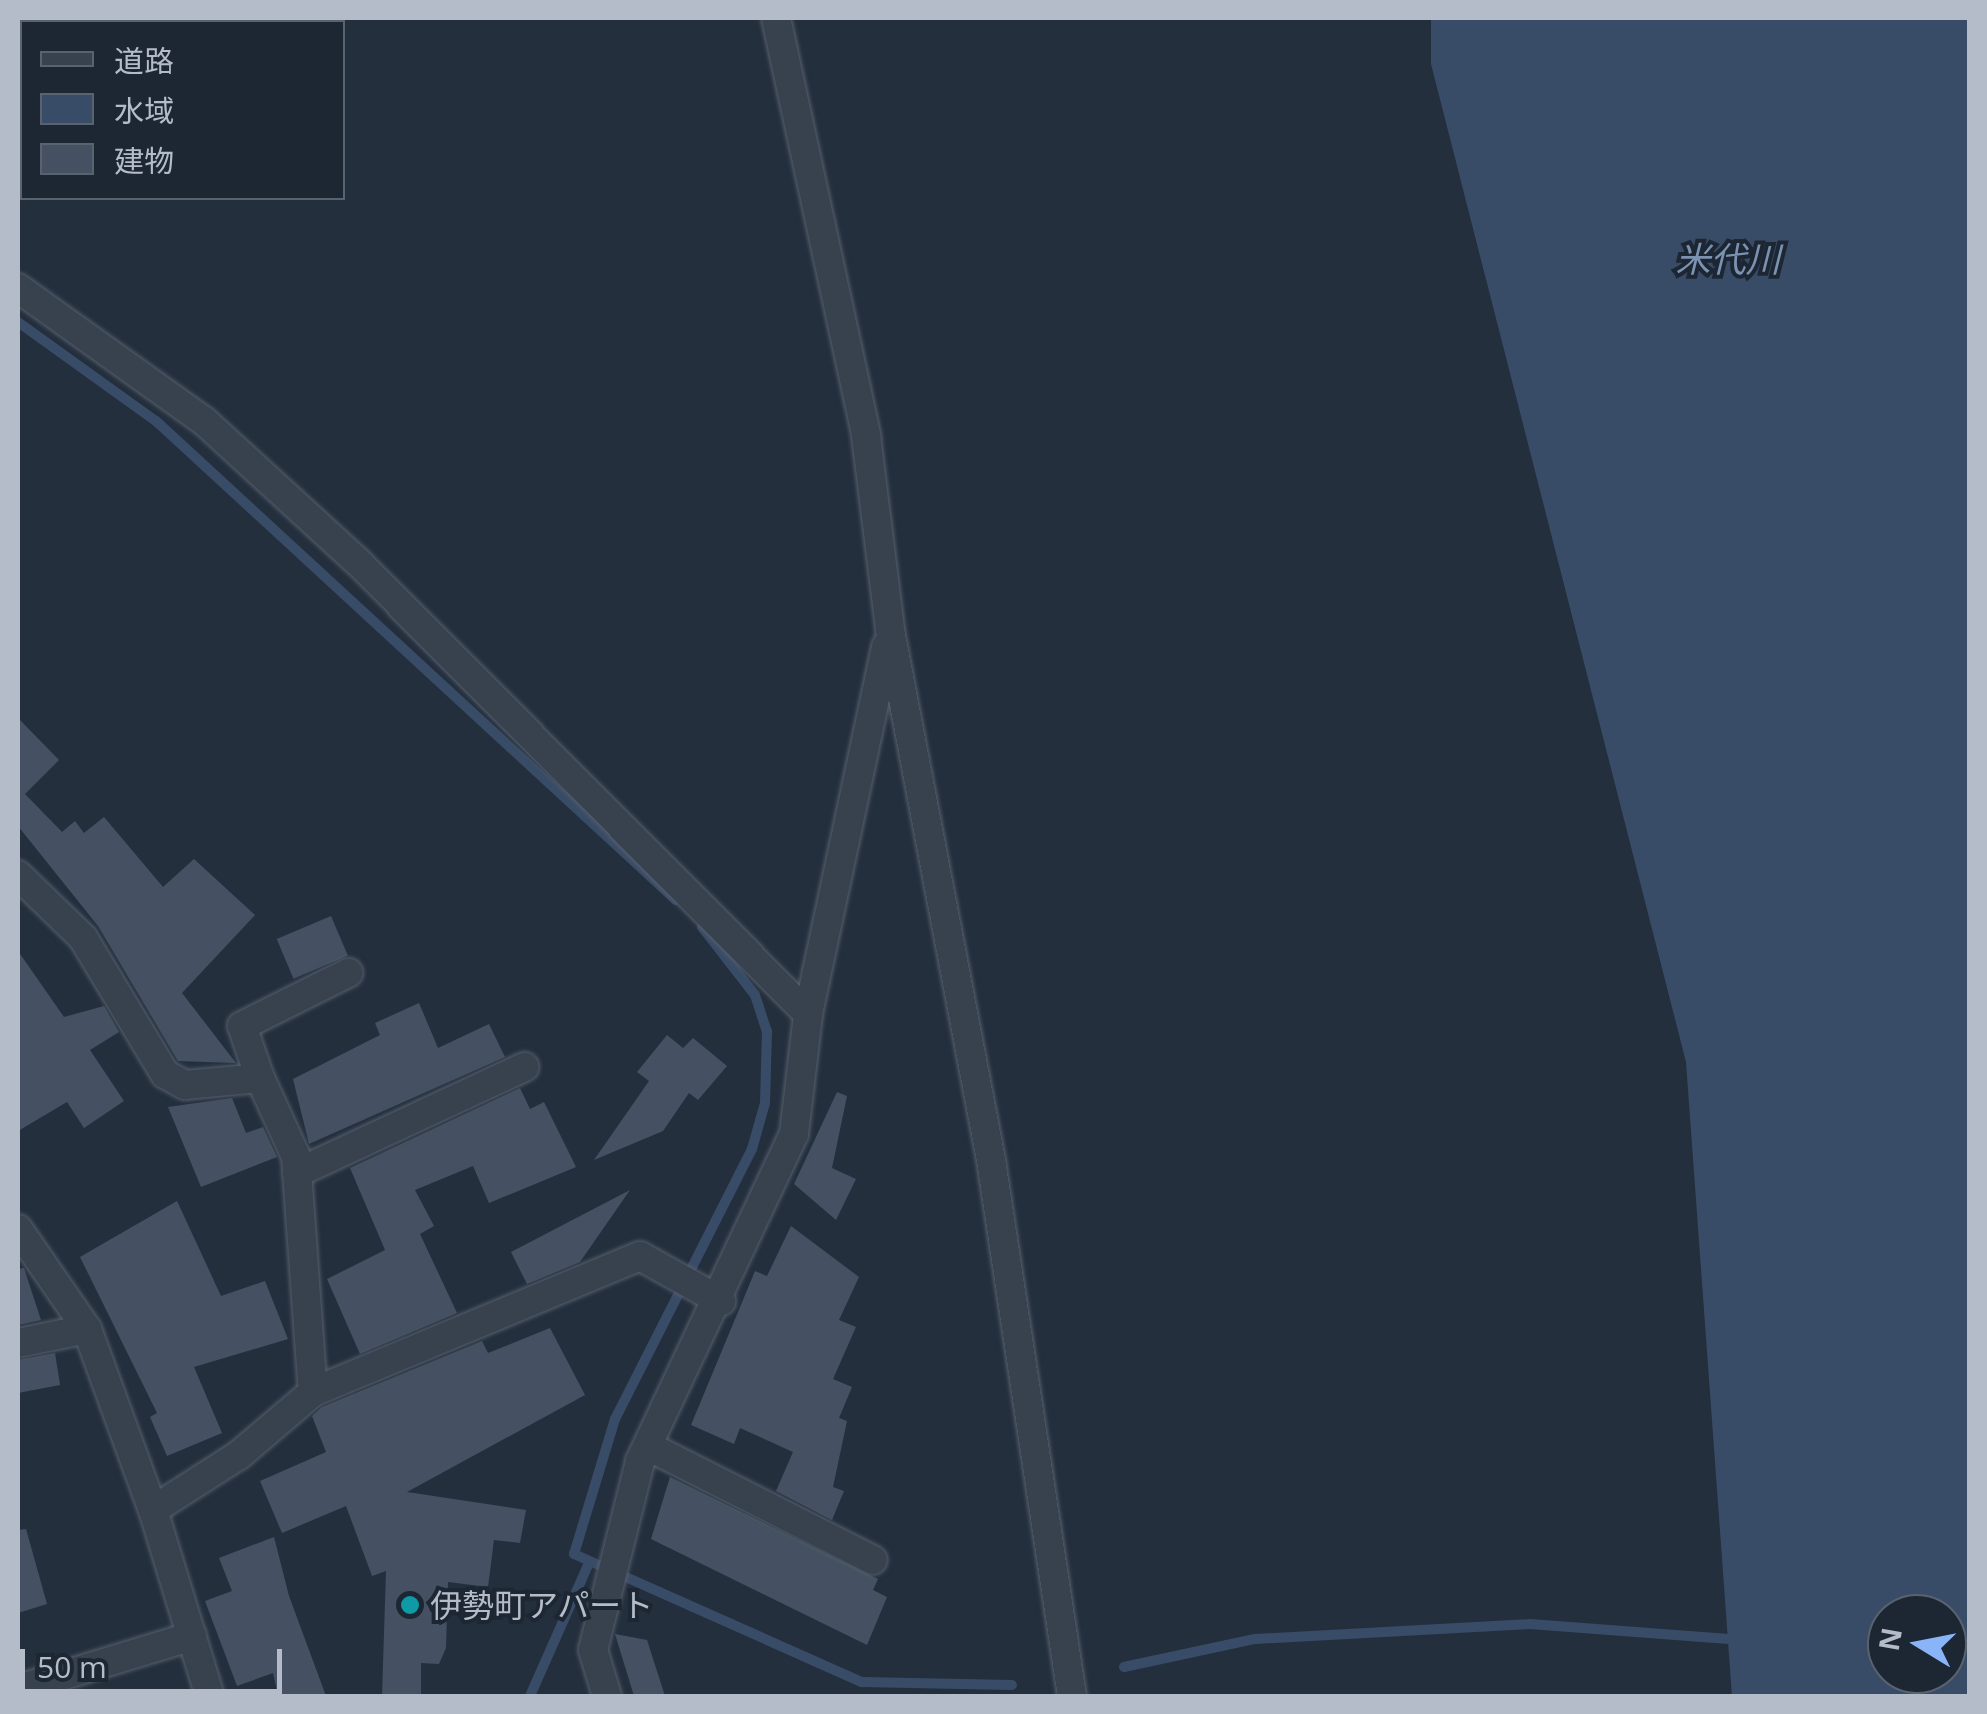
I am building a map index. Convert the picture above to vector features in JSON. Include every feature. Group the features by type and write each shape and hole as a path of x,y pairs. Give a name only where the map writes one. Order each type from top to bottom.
{"street":[{"path":"776,18 866,436 890,630 991,1160 1072,1696"},
{"path":"18,288 204,421 360,564 808,1014"},
{"path":"607,1696 593,1650 604,1594 648,1446 711,1294 794,1134 808,1014 890,630"},
{"path":"18,875 82,938 166,1074 185,1085 260,1078"},
{"path":"313,1392 297,1174 242,1026 348,973"},
{"path":"297,1174 524,1067"},
{"path":"18,1229 87,1329 152,1510 210,1696"},
{"path":"152,1510 240,1455 313,1392 640,1256 711,1294"},
{"path":"18,1343 87,1329"},
{"path":"648,1446 873,1560"},
{"path":"18,1689 192,1636"}],"water":[{"name":"米代川","path":"1431,18 1969,18 1969,1696 1732,1696 1686,1062 1431,64"}],"building":[{"path":"18,718 59,760 25,794 62,832 75,821 84,833 104,817 163,887 194,859 255,915 182,993 236,1063 178,1061 98,926 18,826"},
{"path":"331,916 348,956 293,979 277,939"},
{"path":"18,951 64,1017 104,1006 119,1032 90,1050 124,1101 84,1128 67,1102 18,1131"},
{"path":"419,1003 438,1048 489,1024 505,1057 309,1144 293,1079 380,1035 375,1023"},
{"path":"667,1035 683,1048 693,1038 727,1066 698,1100 689,1093 663,1131 594,1160 649,1081 637,1072"},
{"path":"520,1088 530,1109 544,1102 576,1167 489,1203 473,1166 415,1190 434,1226 420,1234 457,1313 360,1354 327,1279 385,1250 350,1168"},
{"path":"837,1092 847,1096 832,1168 856,1179 836,1220 794,1184"},
{"path":"232,1098 246,1133 263,1127 277,1157 201,1187 168,1107"},
{"path":"630,1190 580,1262 527,1284 511,1252"},
{"path":"177,1201 221,1296 265,1281 288,1339 194,1367 222,1433 167,1456 150,1417 157,1413 80,1257"},
{"path":"791,1226 859,1277 839,1320 856,1327 833,1379 852,1387 839,1418 847,1421 833,1487 844,1491 832,1520 776,1491 793,1452 740,1428 734,1444 691,1425 755,1271 767,1276"},
{"path":"24,1268 41,1320 18,1325 18,1269"},
{"path":"550,1328 585,1395 407,1492 526,1510 520,1543 494,1540 488,1587 448,1582 446,1648 439,1664 421,1663 421,1696 382,1696 386,1571 372,1576 346,1506 282,1533 260,1481 326,1452 312,1416 322,1407 482,1341 488,1353"},
{"path":"55,1353 60,1385 18,1393 18,1360"},
{"path":"670,1477 878,1579 873,1590 887,1597 867,1645 651,1539"},
{"path":"26,1529 47,1604 18,1613 18,1530"},
{"path":"274,1537 289,1596 326,1696 278,1696 273,1673 237,1686 205,1601 232,1591 219,1558"},
{"path":"615,1634 647,1640 665,1696 634,1696"}],"waterway":[{"path":"18,322 156,421 676,900"},
{"path":"702,927 755,995 767,1031 765,1103 752,1149 615,1419 574,1554 862,1682 1012,1685"},
{"path":"530,1696 588,1565"},
{"path":"1124,1667 1255,1639 1530,1624 1728,1639"}],"place":[{"name":"伊勢町アパート","path":"410,1605"}]}
